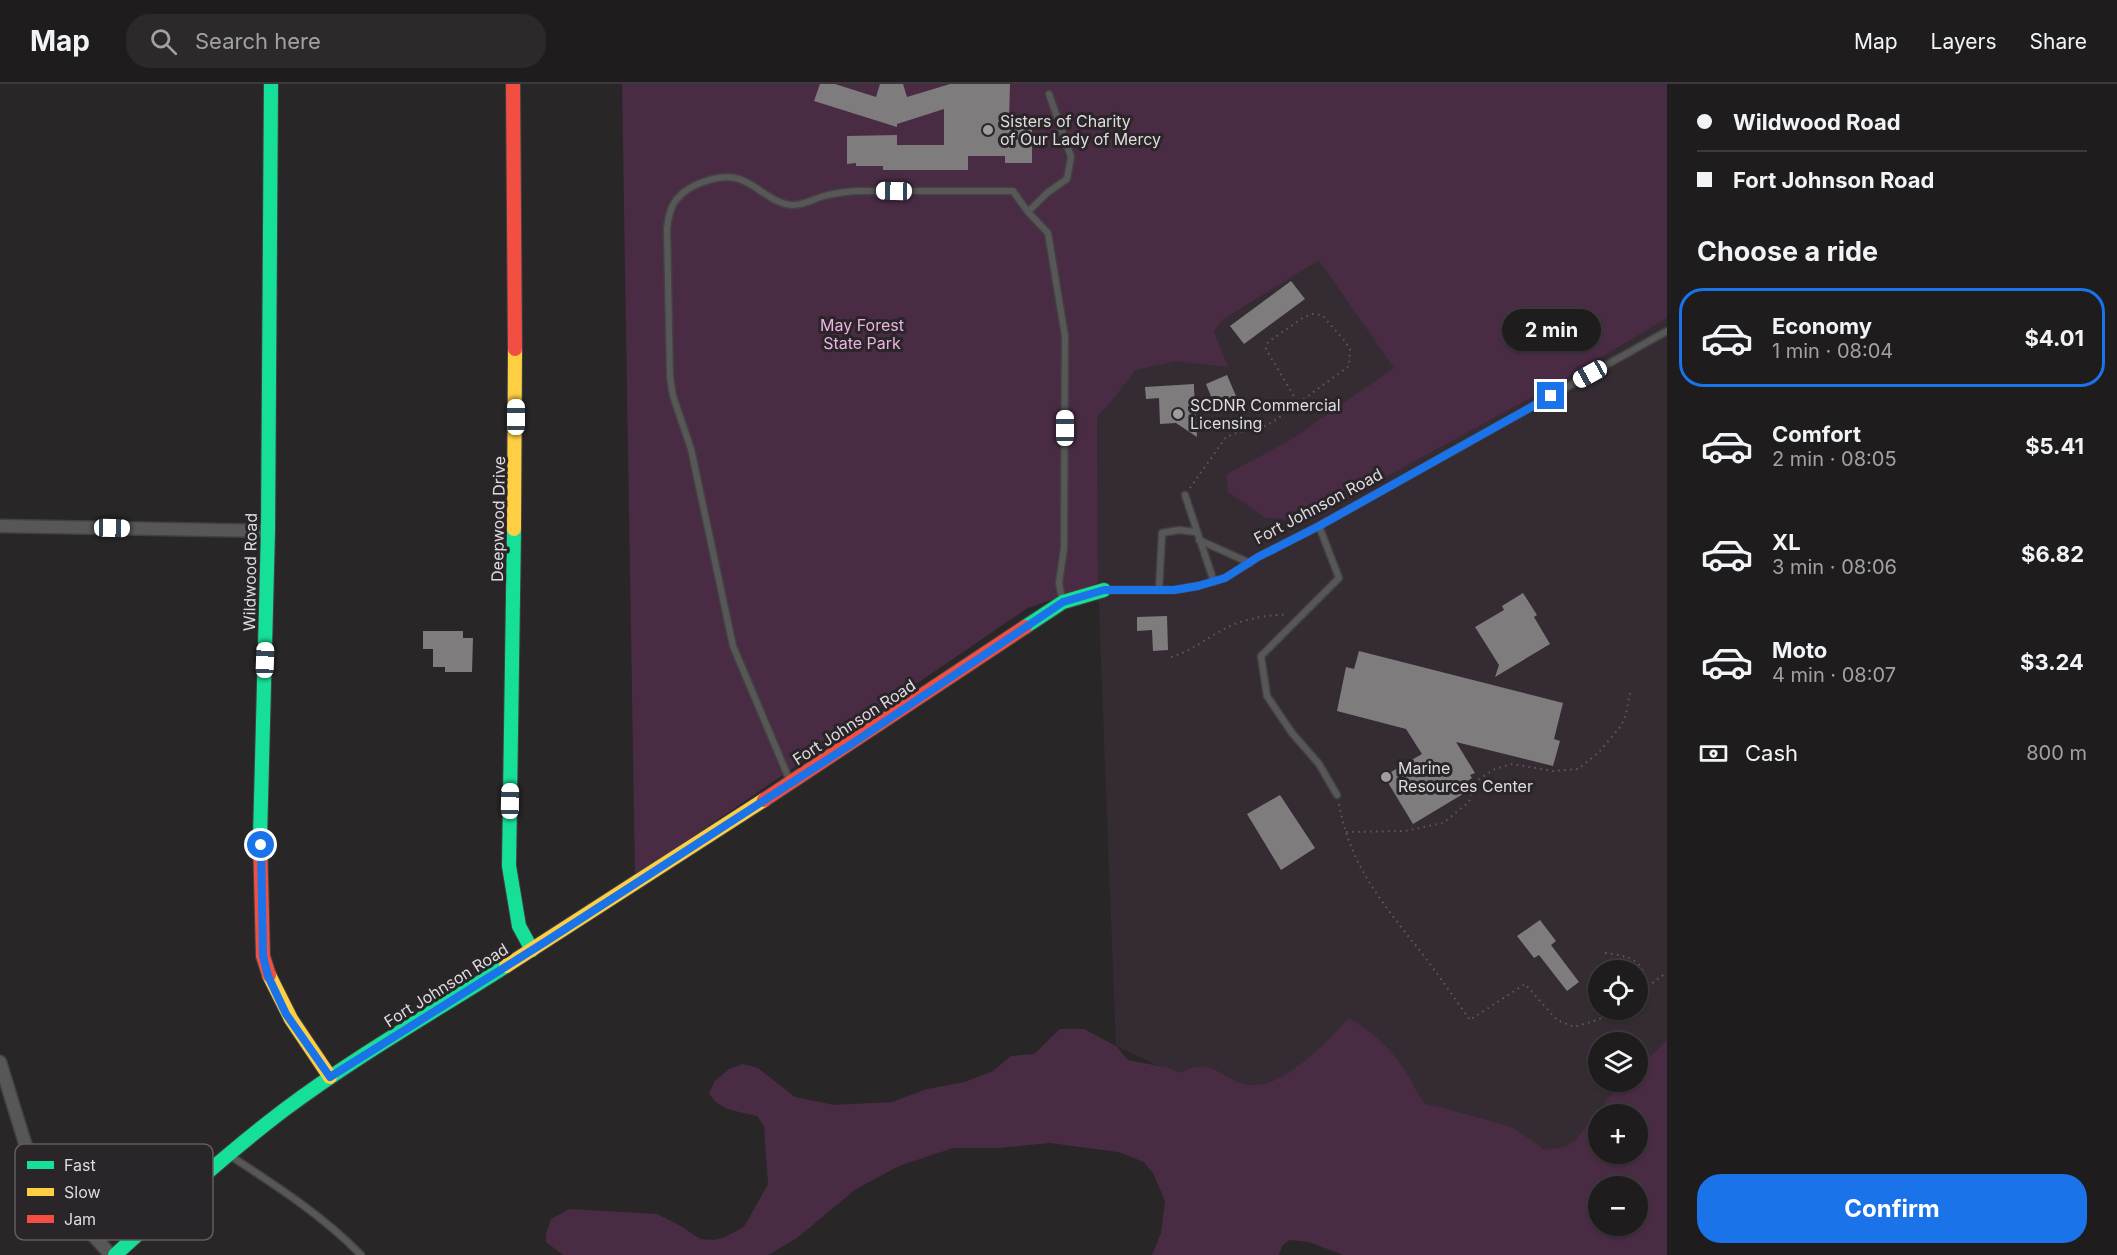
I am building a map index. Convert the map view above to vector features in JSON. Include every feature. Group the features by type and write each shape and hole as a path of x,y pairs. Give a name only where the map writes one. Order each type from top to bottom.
{"street":[{"name":"Wildwood Road","path":"271,84 268,531 260,822 263,956 268,976 286,1014 330,1077"},
{"name":"Deepwood Drive","path":"513,84 516,417 509,866 519,926 532,950"},
{"path":"0,526 268,531"},
{"name":"Fort Johnson Road","path":"213,1168 283,1111 330,1077 791,783 1063,602 1104,590"},
{"path":"0,1062 25,1144"},
{"path":"99,1240 113,1255"},
{"name":"Fort Johnson Road","path":"113,1255 130,1240"}],"lane":[{"path":"1028,212 1047,193 1067,179 1071,157 1049,94"},
{"path":"791,783 733,646 691,449 673,396 668,355 667,245 671,209 681,195 698,185 724,178 743,180 783,203 794,205 837,193 856,191 1013,191 1028,212 1048,233 1065,336 1064,548 1059,583 1063,602"},
{"name":"Fort Johnson Road","path":"1104,590 1159,590 1198,586 1225,578 1667,331"},
{"path":"1185,495 1214,582"},
{"path":"1319,526 1339,578 1262,656 1267,696 1292,733 1319,764 1337,795"},
{"path":"1159,590 1161,533 1179,530 1196,532"},
{"path":"1199,540 1250,562"},
{"path":"229,1155 287,1192 318,1216 361,1255"}],"path":[{"path":"1185,495 1226,437 1263,427 1298,403 1349,366 1350,350 1322,315 1313,314 1304,317 1268,342 1266,349 1298,403"},
{"path":"1171,657 1198,647 1234,624 1281,615 1302,617"},
{"path":"1346,832 1405,831 1443,823 1469,802 1479,778 1495,769 1512,764 1553,771 1578,769 1599,752 1621,726 1630,693"},
{"path":"1337,795 1346,832 1359,867 1381,903 1470,1020 1525,984 1557,1020 1574,1028 1597,1020"},
{"path":"1605,954 1634,960"},
{"path":"1648,986 1667,972"}],"shaded area":[{"name":"Marine Resources Center","path":"1095,84 1667,84 1667,1213 1648,1230 1648,1176 1588,1176 1588,1236 1641,1236 1620,1255 1564,1255 1116,1046 1098,583"}],"green space":[{"name":"May Forest State Park","path":"622,84 1667,84 1667,318 1554,385 1307,520 1266,518 1228,492 1227,474 1289,441 1394,368 1319,260 1222,320 1214,332 1228,367 1177,361 1135,370 1097,417 1098,583 1026,609 635,876"},
{"path":"1349,1018 1380,1040 1392,1053 1426,1105 1512,1127 1545,1150 1565,1147 1575,1141 1588,1124 1588,1164 1648,1164 1648,1104 1604,1104 1614,1092 1648,1092 1648,1059 1667,1040 1667,1255 1343,1255 1309,1242 1289,1240 1282,1246 1279,1255 1152,1255 1161,1233 1165,1201 1153,1173 1144,1162 1118,1152 1050,1143 999,1148 953,1148 899,1166 856,1189 797,1238 768,1255 563,1255 546,1242 546,1233 551,1219 570,1209 657,1214 700,1239 714,1240 725,1237 744,1227 768,1184 764,1126 757,1116 724,1107 709,1093 715,1081 729,1069 743,1064 758,1068 795,1097 834,1105 892,1102 927,1089 965,1082 993,1071 1011,1056 1034,1054 1060,1029 1084,1029 1116,1046 1128,1060 1169,1068 1179,1073 1196,1067 1208,1067 1243,1084 1258,1085 1272,1081 1302,1064"}],"building":[{"name":"Sisters of Charity of Our Lady of Mercy","path":"820,84 835,84 876,97 880,84 903,84 907,97 950,84 1010,84 1009,123 1032,123 1032,163 1005,163 1005,156 968,156 968,170 883,170 883,166 847,164 847,136 897,135 897,145 944,145 944,109 897,124 897,127 814,101"},
{"path":"1291,281 1305,299 1244,344 1230,326"},
{"path":"1227,375 1236,396 1215,406 1206,384"},
{"name":"SCDNR Commercial Licensing","path":"1194,384 1197,437 1176,423 1160,424 1159,398 1146,399 1145,387"},
{"path":"1523,593 1537,615 1534,617 1550,644 1495,677 1499,665 1475,627 1504,610 1502,606"},
{"path":"1167,616 1168,650 1153,651 1152,630 1137,631 1137,617"},
{"path":"423,631 463,631 463,638 473,638 472,672 445,672 445,667 433,667 433,649 423,649"},
{"path":"1359,651 1563,703 1554,739 1560,741 1553,766 1456,742 1475,773 1470,775 1472,778 1463,784 1468,791 1413,824 1384,776 1422,754 1406,729 1337,711 1346,667 1354,669"},
{"path":"1280,795 1315,848 1281,870 1247,814"},
{"path":"1540,920 1556,941 1551,945 1579,982 1567,991 1539,955 1534,958 1517,936"}],"traffic: fast":[{"path":"260,838 268,531 271,84"},
{"path":"514,529 509,866 519,926 532,950"},
{"path":"1025,627 1063,602 1104,590"},
{"path":"213,1167 311,1091 506,966"},
{"path":"115,1255 132,1240"}],"traffic: slow":[{"path":"514,529 515,349"},
{"path":"506,966 764,800"},
{"path":"269,975 291,1019 330,1077"}],"traffic: jam":[{"path":"513,84 515,349"},
{"path":"764,800 1025,627"},
{"path":"260,838 263,956 269,975"}],"place":[{"name":"Sisters of Charity of Our Lady of Mercy","path":"988,130"},
{"name":"SCDNR Commercial Licensing","path":"1178,414"},
{"name":"Marine Resources Center","path":"1386,777"}],"route":[{"path":"261,845 263,956 268,976 286,1014 330,1077 545,942 853,743 1063,602 1104,590 1174,590 1225,578 1258,557 1319,526 1551,396"}]}
